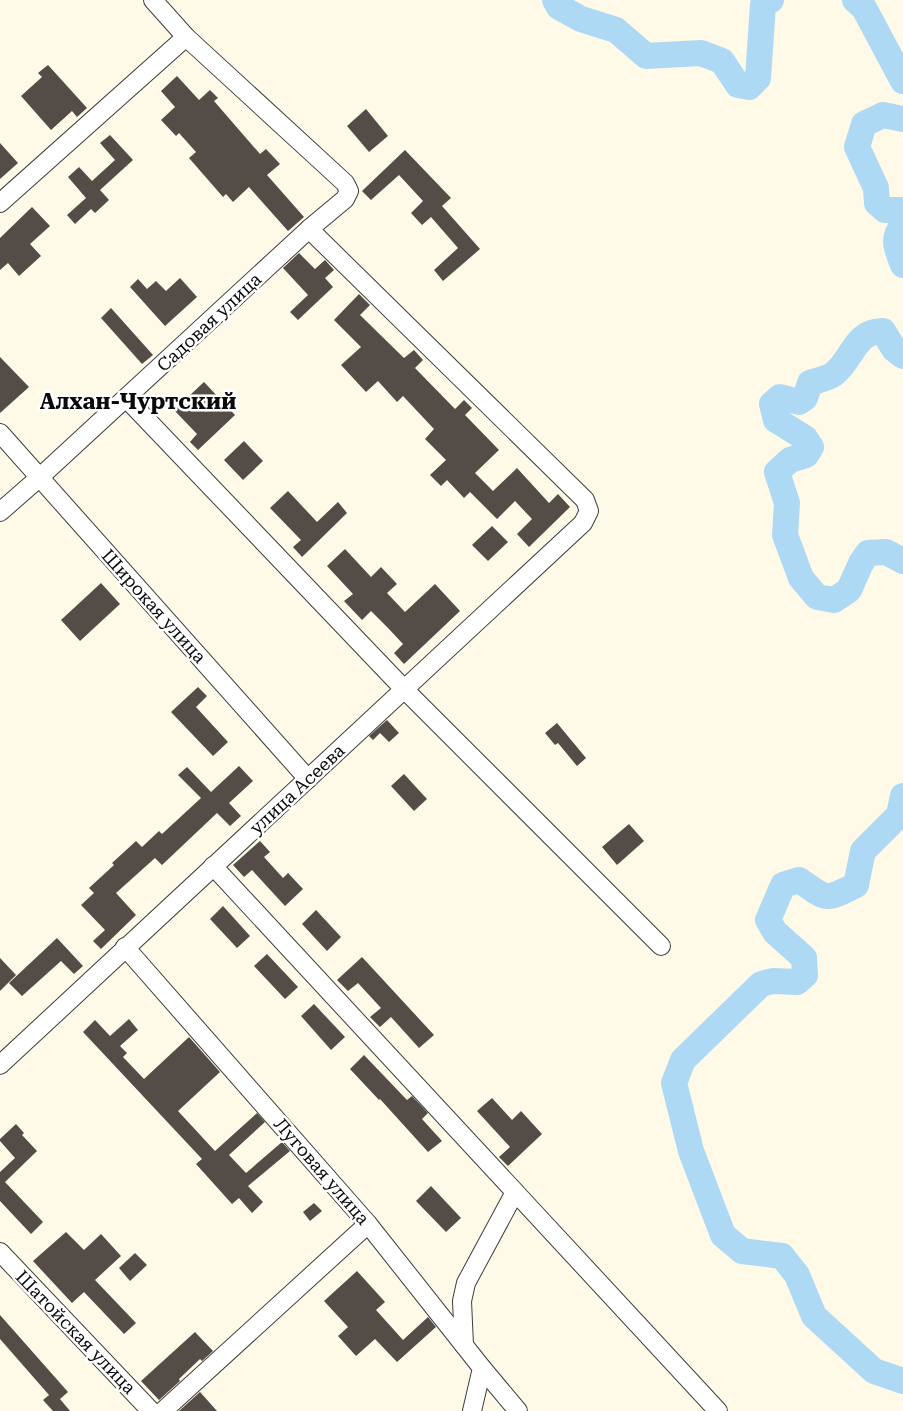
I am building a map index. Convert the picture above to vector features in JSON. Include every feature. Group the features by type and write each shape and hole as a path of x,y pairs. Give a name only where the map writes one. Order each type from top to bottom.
{"street":[{"path":"0,203 186,37 153,0"},
{"name":"Садовая улица","path":"0,512 40,478 309,229 346,199 349,191 345,183 186,37"},
{"name":"улица Асеева","path":"0,1065 583,522 589,511 585,500 309,229"},
{"path":"126,398 404,689 661,946"},
{"name":"Широкая улица","path":"0,433 308,779"},
{"path":"213,866 718,1411"},
{"name":"Луговая улица","path":"126,946 368,1224 518,1411"},
{"path":"464,1345 462,1301 466,1283 514,1192"},
{"path":"163,1411 368,1224"},
{"name":"Шатойская улица","path":"0,1252 152,1411"},
{"path":"472,1411 482,1368"}],"building":[{"path":"48,65 87,108 77,117 72,111 51,130 21,96 42,77 38,73"},
{"path":"177,76 199,100 210,90 218,98 214,101 260,154 266,149 280,164 267,175 304,217 288,231 249,187 233,202 226,194 223,197 189,158 196,152 179,133 176,136 161,120 175,107 161,91"},
{"path":"366,109 388,136 369,152 347,126"},
{"path":"110,135 133,160 100,190 109,200 95,213 91,209 75,224 67,215 86,198 68,177 79,167 92,181 115,160 100,143"},
{"path":"0,143 18,163 0,179"},
{"path":"405,150 451,198 442,206 480,249 443,281 434,270 458,248 431,217 422,225 411,213 423,201 399,175 371,200 362,191"},
{"path":"32,207 50,226 30,244 41,256 19,276 8,263 0,270 0,238"},
{"path":"299,253 315,269 325,260 334,270 325,278 333,287 298,320 290,312 308,295 283,268"},
{"path":"180,278 197,297 165,326 130,287 138,279 147,289 156,281 166,291"},
{"path":"359,294 370,305 360,315 404,358 414,350 423,360 415,368 455,409 464,400 472,408 465,415 499,450 475,473 493,491 517,468 549,503 558,494 570,507 529,547 517,534 532,519 515,501 497,519 470,492 464,498 447,480 441,486 430,475 446,460 425,439 434,429 403,396 397,402 378,381 366,392 341,365 361,347 334,320"},
{"path":"111,308 153,355 142,364 101,318"},
{"path":"0,357 29,387 0,413"},
{"path":"204,382 235,415 198,450 190,442 197,434 174,410"},
{"path":"244,441 263,461 243,480 224,460"},
{"path":"288,491 317,522 338,502 347,513 302,557 293,547 301,540 270,508"},
{"path":"492,526 508,542 488,561 472,545"},
{"path":"345,549 371,577 381,567 397,584 387,593 405,612 435,584 460,611 404,664 394,653 403,644 388,628 371,611 362,620 344,601 353,594 327,566"},
{"path":"101,583 120,604 80,641 61,620"},
{"path":"198,687 207,696 196,707 228,742 213,756 171,712"},
{"path":"387,720 399,733 389,742 380,733 373,740 369,736"},
{"path":"557,723 586,758 577,766 558,743 555,745 545,733"},
{"path":"239,766 253,781 229,803 241,816 230,826 217,813 162,865 155,858 116,893 136,915 101,949 93,941 105,930 81,905 94,893 89,888 136,841 142,847 159,831 162,834 201,798 178,775 187,767 211,792"},
{"path":"404,774 427,799 414,811 391,786"},
{"path":"629,824 644,841 617,865 602,847"},
{"path":"260,841 270,852 264,857 283,878 288,873 303,889 285,906 252,870 244,877 233,865"},
{"path":"223,906 250,936 237,948 210,919"},
{"path":"316,910 341,937 327,951 302,924"},
{"path":"57,938 83,966 74,974 61,961 22,996 9,983"},
{"path":"267,954 298,987 285,999 254,966"},
{"path":"362,957 434,1035 419,1048 391,1017 380,1027 370,1017 381,1008 358,983 348,991 337,980"},
{"path":"0,958 16,975 0,991"},
{"path":"314,1004 345,1037 331,1050 301,1016"},
{"path":"129,1019 138,1030 120,1046 127,1053 123,1057 144,1079 189,1037 220,1072 178,1111 215,1151 257,1113 265,1122 229,1155 246,1173 282,1142 290,1151 248,1186 263,1202 252,1213 239,1198 232,1204 196,1164 202,1159 83,1032 95,1020 110,1036"},
{"path":"364,1055 407,1100 412,1096 428,1113 422,1119 442,1141 428,1152 350,1069"},
{"path":"492,1098 512,1120 521,1111 542,1134 508,1166 499,1157 510,1147 477,1111"},
{"path":"16,1124 24,1133 22,1135 37,1151 5,1182 43,1222 31,1234 0,1201 0,1172 15,1158 0,1139"},
{"path":"431,1186 461,1218 446,1232 416,1201"},
{"path":"314,1203 322,1211 310,1221 303,1212"},
{"path":"66,1232 84,1250 101,1234 121,1256 95,1280 136,1323 124,1334 84,1292 72,1303 33,1261"},
{"path":"135,1253 147,1265 130,1281 119,1268"},
{"path":"357,1271 385,1302 376,1310 403,1340 428,1317 436,1327 397,1362 375,1339 356,1356 338,1336 348,1327 324,1301"},
{"path":"0,1315 68,1392 60,1399 70,1411 53,1411 43,1400 49,1395 0,1339"},
{"path":"195,1332 213,1351 202,1361 200,1359 159,1400 141,1381"},
{"path":"200,1392 217,1411 179,1411"}],"waterway":[{"path":"555,0 559,7 581,19 616,30 646,56 701,53 722,61 738,85 749,87 758,78 763,5 771,0"},
{"path":"855,0 864,8 903,81"},
{"path":"903,119 883,115 864,124 857,147 876,188 877,203 885,210 900,210 903,215"},
{"path":"903,225 899,230 896,240 903,265"},
{"path":"903,356 894,349 883,331 874,332 860,340 833,375 810,383 805,398 799,402 780,397 772,404 776,420 805,438 811,447 806,455 790,460 777,472 787,503 785,535 801,578 817,597 834,600 849,590 861,563 868,553 886,552 903,561"},
{"path":"903,796 899,815 863,851 856,885 832,896 821,895 799,880 783,885 768,920 775,932 804,958 805,975 797,982 773,981 761,984 683,1060 674,1083 691,1151 723,1235 742,1251 782,1256 797,1275 814,1316 874,1371 903,1381"}],"district":[{"name":"Алхан-Чуртский","path":"138,401"}]}
